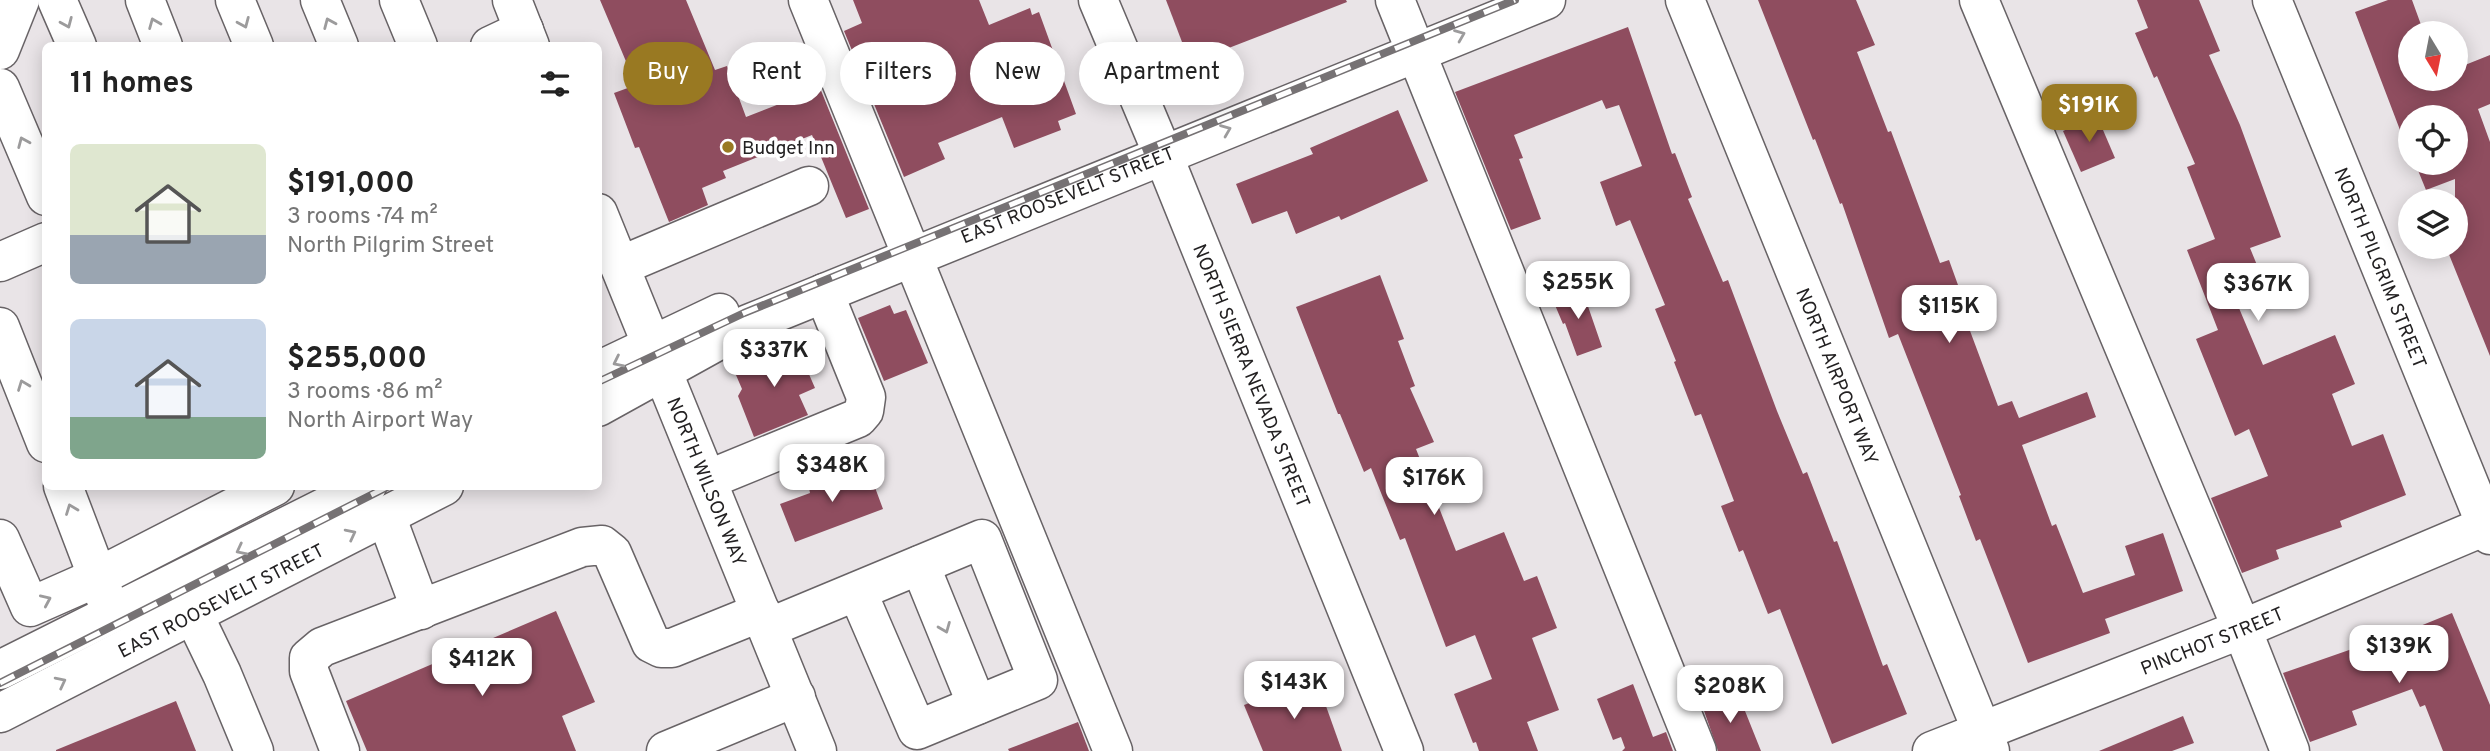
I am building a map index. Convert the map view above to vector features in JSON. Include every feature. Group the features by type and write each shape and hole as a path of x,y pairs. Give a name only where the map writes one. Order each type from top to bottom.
{"street":[{"path":"0,51 20,0"},
{"path":"57,0 74,42"},
{"path":"145,0 161,42"},
{"path":"235,0 252,42"},
{"path":"320,0 337,42"},
{"path":"399,0 416,42"},
{"path":"808,0 1113,751"},
{"name":"NORTH SIERRA NEVADA STREET","path":"1098,0 1404,751"},
{"name":"EAST ROOSEVELT STREET","path":"602,404 657,358 739,304 908,247 1158,144 1406,27 1479,0"},
{"name":"EAST ROOSEVELT STREET","path":"1406,27 1546,0"},
{"name":"NORTH AIRPORT WAY","path":"1685,0 1986,741"},
{"path":"1979,0 2242,629 2290,751"},
{"name":"NORTH PILGRIM STREET","path":"2272,0 2489,528"},
{"path":"496,42 522,25"},
{"path":"1406,27 1698,751"},
{"path":"0,88 42,187"},
{"path":"620,267 809,186"},
{"name":"NORTH WILSON WAY","path":"602,223 817,751"},
{"path":"0,262 42,244"},
{"name":"EAST ROOSEVELT STREET","path":"602,370 657,358 748,324 824,293 908,247"},
{"path":"707,480 858,418 864,411 866,397 824,293"},
{"path":"0,327 42,433"},
{"path":"65,490 112,614"},
{"path":"0,538 30,607 98,577 268,490"},
{"path":"278,490 295,523"},
{"name":"EAST ROOSEVELT STREET","path":"0,713 186,598 295,523 426,490"},
{"path":"377,501 421,610"},
{"name":"EAST ROOSEVELT STREET","path":"0,670 112,614 186,598 377,501"},
{"name":"PINCHOT STREET","path":"1932,751 1986,741 2242,629 2489,528"},
{"path":"341,751 309,671 309,658 322,647 582,547 601,545 612,553 651,643 662,648 672,648 857,591 982,539 1038,680 917,730 857,591"},
{"path":"919,565 978,705"},
{"path":"186,598 254,751"},
{"path":"666,751 796,697"}],"building":[{"path":"600,0 686,0 703,42 623,42 623,54"},
{"path":"853,0 979,0 989,25 1030,8 1032,15 1039,12 1050,42 970,42 970,105 1065,105 1065,84 1076,114 1058,121 1061,130 1014,148 1002,117 938,143 945,159 904,177 874,105 956,105 956,42 849,42 844,31 862,23"},
{"path":"1166,0 1347,2 1244,42 1182,42"},
{"path":"1758,0 1856,0 1875,45 1857,52 1888,132 1891,131 1940,263 1949,260 1967,310 1963,312 1998,406 2012,401 2019,418 2087,392 2096,417 2022,445 2052,526 2056,524 2083,593 2135,575 2125,546 2163,533 2183,591 2105,619 2110,633 2028,663 1980,539 1976,541 1959,496 1961,495 1898,334 1889,338 1842,203 1840,204 1815,139 1813,140"},
{"path":"2137,0 2199,0 2220,51 2209,55 2240,125 2281,237 2250,248 2259,270 2228,282 2263,365 2335,335 2355,384 2332,394 2352,446 2383,434 2406,495 2340,521 2342,527 2276,550 2279,559 2242,573 2211,498 2268,476 2249,429 2235,436 2196,339 2218,330 2187,250 2215,239 2187,167 2195,164 2135,33 2148,28"},
{"path":"2388,0 2412,0 2420,21 2398,21 2398,91 2468,91 2468,64 2490,55 2490,104 2478,109 2490,142 2490,356 2451,259 2468,259 2468,189 2455,189 2455,179 2426,189 2420,175 2468,175 2468,105 2398,105 2398,125 2355,12"},
{"path":"1628,27 1672,154 1675,153 1692,197 1688,199 1723,282 1728,280 1777,411 1803,474 1807,472 1834,542 1837,541 1883,666 1887,664 1907,714 1832,744 1780,609 1768,614 1743,550 1739,552 1721,506 1734,501 1701,414 1695,416 1674,362 1676,361 1655,309 1665,305 1630,220 1616,226 1600,182 1642,166 1619,105 1606,109 1602,100 1514,135 1523,158 1519,159 1541,219 1511,230 1455,92"},
{"path":"713,65 715,70 727,66 727,105 742,105 746,117 777,105 826,105 826,103 869,209 846,218 812,135 723,171 726,178 702,188 708,205 669,222 639,147 635,148 614,93 623,90 623,105 713,105"},
{"path":"1398,110 1428,181 1341,220 1339,216 1296,234 1287,211 1252,224 1236,184 1313,154 1310,148"},
{"path":"2097,116 2115,158 2081,172 2063,131"},
{"path":"1380,275 1404,339 1398,341 1415,386 1410,388 1434,442 1416,449 1456,551 1504,532 1524,581 1537,576 1557,628 1532,638 1559,710 1527,722 1538,751 1479,751 1476,742 1473,743 1454,694 1492,679 1475,635 1446,647 1405,538 1400,540 1371,468 1364,472 1296,307"},
{"path":"1581,286 1602,347 1577,356 1552,298"},
{"path":"890,305 894,314 906,310 928,363 884,381 858,318"},
{"path":"795,342 815,388 799,395 808,415 754,437 738,396 742,389 733,368"},
{"path":"867,466 883,509 795,542 780,504 810,493 809,488"},
{"path":"556,611 595,702 562,716 576,751 367,751 346,701"},
{"path":"2452,613 2490,705 2490,751 2443,751 2425,705 2420,707 2412,689 2352,711 2357,725 2310,742 2283,673 2375,641 2376,644"},
{"path":"1316,678 1342,751 1263,751 1244,705"},
{"path":"1633,684 1653,737 1666,732 1673,751 1622,751 1625,748 1621,737 1613,740 1597,699"},
{"path":"1737,691 1761,751 1718,751 1702,705"},
{"path":"176,701 196,751 56,751 56,750"},
{"path":"2183,716 2194,743 2172,751 2099,751"},
{"path":"1078,722 1089,751 1008,749"}],"railway":[{"path":"602,380 744,313 1515,0"},
{"path":"0,683 381,490"}],"place":[{"name":"Budget Inn","path":"728,147"}]}
